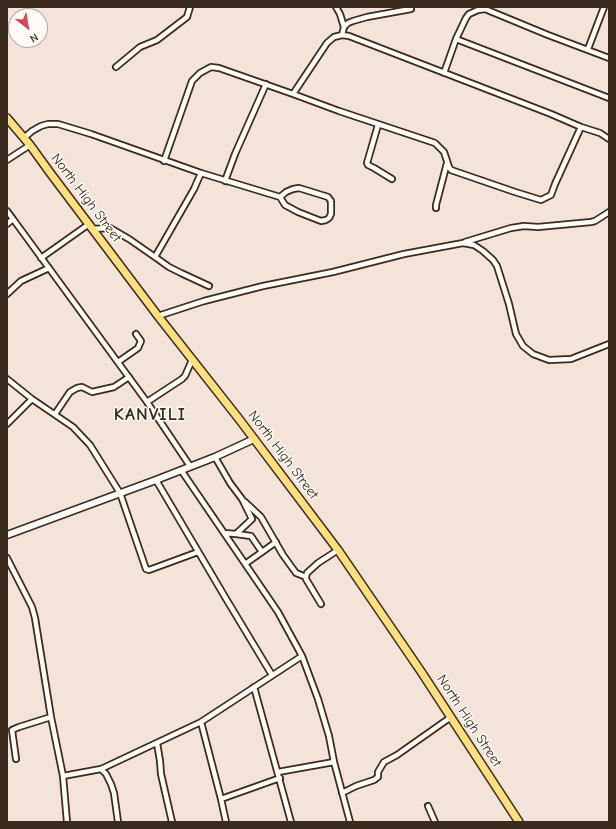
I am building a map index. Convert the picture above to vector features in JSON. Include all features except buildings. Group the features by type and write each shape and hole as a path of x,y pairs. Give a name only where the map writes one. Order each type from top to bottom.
{"highway":[{"name":"North High Street","path":"7,118 30,145 50,174 338,550 383,615 520,822"}],"main road":[{"path":"7,534 156,480 254,440"}],"street":[{"path":"116,67 140,47 157,40 188,17 190,7"},
{"path":"336,7 344,27"},
{"path":"588,50 604,7"},
{"path":"342,34 344,27 348,23 367,17 411,9"},
{"path":"444,73 456,39 466,18 469,14 478,10 485,10 609,58"},
{"path":"293,94 328,43 334,37 342,34 551,114 581,127 600,133 609,139"},
{"path":"456,39 609,98"},
{"path":"164,160 192,81 205,69 211,67 219,68 378,125 435,143 444,152 451,170 541,200 552,195 555,184 581,127"},
{"path":"225,181 235,154 266,84"},
{"path":"24,138 41,126 58,124 225,181 280,197 285,205 321,221 329,218 331,214 331,201 325,196 299,188 292,189 280,197"},
{"path":"378,125 367,163 392,179"},
{"path":"7,160 30,145"},
{"path":"436,208 447,163"},
{"path":"155,257 194,189 201,173"},
{"path":"7,211 147,402 190,466"},
{"path":"158,316 204,301 263,286 333,272 404,254 463,243 511,228 524,226 538,227 595,221 609,212"},
{"path":"7,224 13,219"},
{"path":"41,258 91,226 110,228 129,239 169,267 209,286"},
{"path":"463,243 474,245 483,251 497,266 509,304 516,334 523,346 533,354 549,360 571,359 609,344"},
{"path":"7,294 21,281 49,268"},
{"path":"118,362 138,348 141,341 136,334"},
{"path":"147,402 182,379 185,376 192,360"},
{"path":"55,414 70,392 77,388 82,387 92,392 114,387 129,377"},
{"path":"7,379 32,399 73,427 90,445 120,493 146,569 149,570 198,552"},
{"path":"7,424 32,399"},
{"path":"215,457 230,483 242,499 261,517 283,555 296,573 306,577"},
{"path":"181,470 278,612 302,656 318,699 329,736 334,762 350,822"},
{"path":"156,480 272,675"},
{"path":"236,534 252,519 242,499"},
{"path":"225,533 252,536 262,552"},
{"path":"245,564 276,542"},
{"path":"322,604 306,580 307,573 318,563 338,550"},
{"path":"7,558 33,612 63,776 67,822"},
{"path":"63,776 101,769 201,722 302,656"},
{"path":"254,688 291,822"},
{"path":"16,759 12,730 51,717"},
{"path":"342,793 378,778 378,772 384,762 398,755 451,717"},
{"path":"201,722 226,822"},
{"path":"157,743 161,774 172,822"},
{"path":"278,772 334,762"},
{"path":"101,769 106,774 114,793 118,822"},
{"path":"221,799 280,778"},
{"path":"428,806 435,822"}],"district":[{"name":"KANVILI","path":"150,415"}]}
